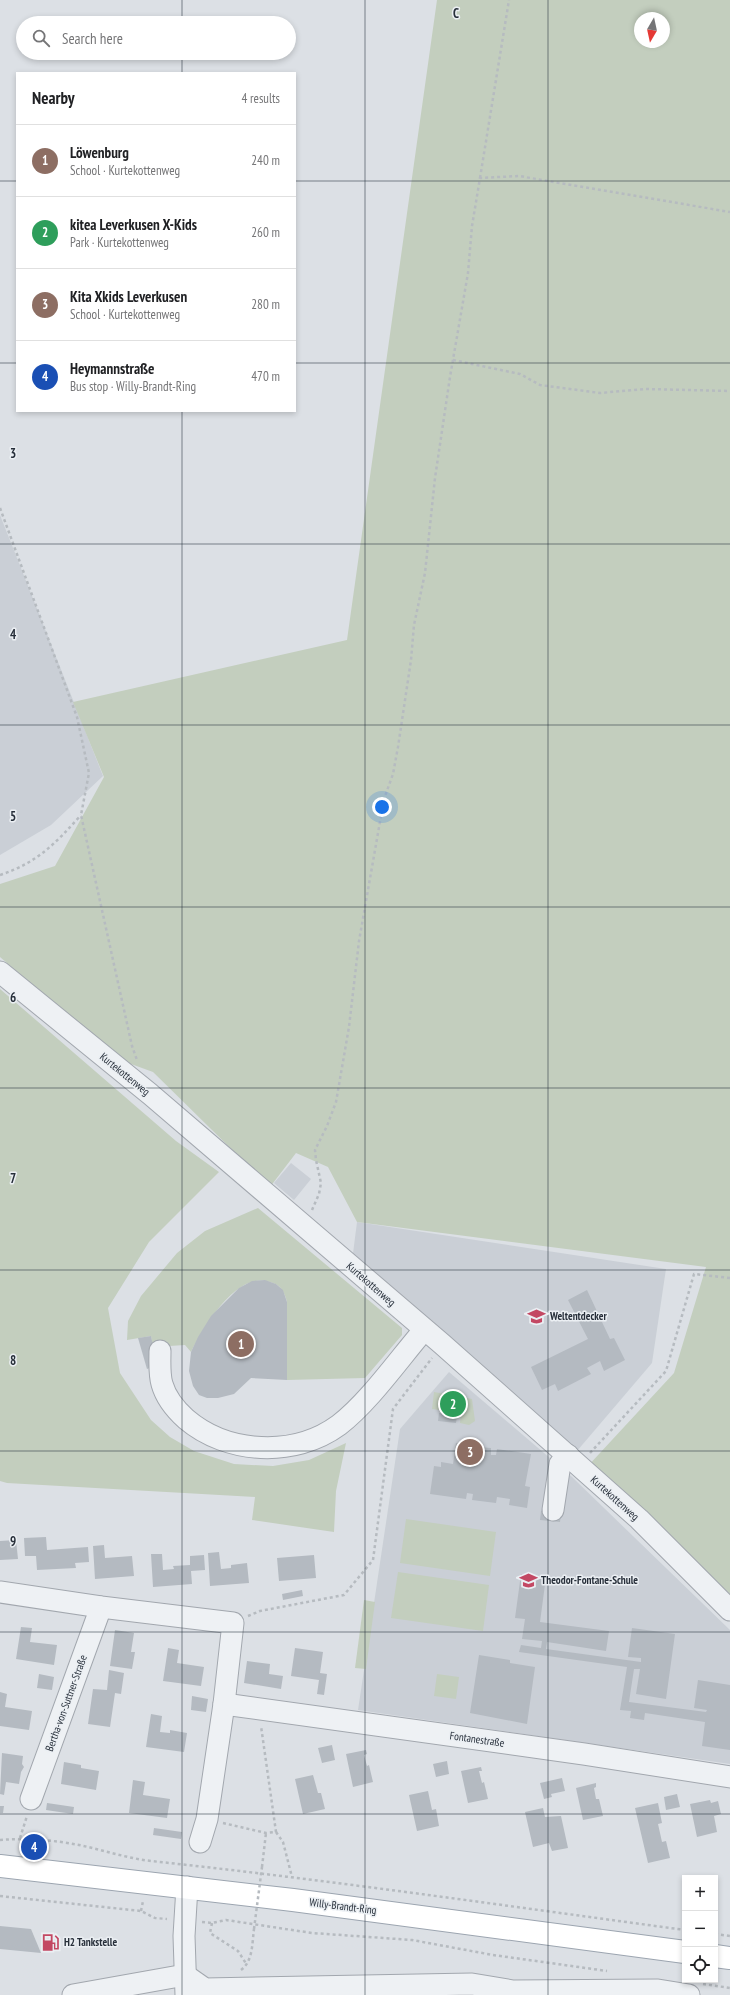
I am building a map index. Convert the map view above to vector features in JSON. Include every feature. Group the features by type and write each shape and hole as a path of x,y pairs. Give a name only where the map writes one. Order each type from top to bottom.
{"main road":[{"name":"Willy-Brandt-Ring","path":"0,1866 187,1887 436,1918 682,1952"},
{"path":"718,1956 730,1958"}],"street":[{"name":"Kurtekottenweg","path":"0,972 150,1094 303,1227 442,1344 639,1519 730,1610"},
{"path":"160,1351 162,1384 175,1409 195,1426 210,1436 231,1444 256,1448 280,1446 311,1440 338,1425 356,1409 424,1330"},
{"path":"553,1510 560,1464 573,1460"},
{"path":"0,1592 101,1608 233,1623 224,1704 207,1819 200,1842"},
{"name":"Bertha-von-Suttner-Straße","path":"31,1799 101,1608"},
{"name":"Fontanestraße","path":"224,1704 584,1754 730,1777"},
{"path":"185,1985 184,1936 187,1887"},
{"path":"73,1995 185,1985 206,1989 472,1984 513,1993 694,1989"}],"path":[{"path":"303,1227 319,1194 321,1183 315,1150 327,1126 336,1102 349,1027 362,926 384,799 393,774 398,747 411,660 414,625 425,573 435,478 468,273 472,226 509,0"},
{"path":"480,178 519,176 730,212"},
{"path":"453,360 520,374 540,385 600,393 646,389 730,391"},
{"path":"0,508 77,717 89,773 82,815 132,1046 140,1067"},
{"path":"0,875 19,869 53,846 82,815"},
{"path":"573,1460 666,1371 694,1274 730,1278"},
{"path":"233,1623 260,1611 344,1595 373,1560 393,1409 442,1344"},
{"path":"258,1709 276,1832 283,1842 292,1877"},
{"path":"20,1838 31,1799"},
{"path":"207,1819 266,1833 276,1832"},
{"path":"250,1957 266,1833"},
{"path":"0,1840 20,1838 79,1845 112,1855 147,1860 292,1877 682,1930"},
{"path":"0,1896 141,1911 155,1918"},
{"path":"247,1966 238,1951 210,1933 212,1923 226,1920 312,1933 412,1940 493,1956 612,1972"},
{"path":"718,1934 730,1936"},
{"path":"694,1989 730,1988"}],"shaded area":[{"path":"0,515 103,776 51,825 0,855"},
{"path":"291,1163 311,1179 294,1200 274,1183"},
{"name":"Weltentdecker","path":"357,1222 666,1269 652,1363 577,1451 352,1261"},
{"name":"Theodor-Fontane-Schule","path":"449,1372 571,1476 730,1630 730,1764 358,1710 400,1429"}],"green space":[{"path":"437,0 730,0 730,1594 587,1467 674,1373 706,1267 357,1222 328,1167 296,1153 270,1187 153,1072 120,1060 0,957 0,884 55,866 104,777 73,702 347,640"},
{"path":"0,989 176,1141 219,1172 149,1242 108,1308 120,1373 151,1420 170,1437 194,1451 234,1464 273,1466 309,1460 346,1443 336,1491 334,1532 252,1520 255,1497 7,1483 0,1481"},
{"path":"258,1208 402,1328 402,1335 365,1378 287,1380 287,1302 282,1289 270,1282 258,1281 245,1284 234,1293 213,1316 191,1352 185,1345 153,1347 151,1336 127,1340 128,1321 141,1296 177,1253 205,1231"},
{"path":"434,1392 472,1399 475,1421 469,1425 460,1423 461,1413 432,1409"},
{"path":"406,1519 496,1532 490,1576 400,1563"},
{"path":"398,1572 489,1585 483,1631 391,1618"},
{"path":"364,1600 375,1602 366,1669 355,1668"},
{"path":"437,1674 459,1677 456,1699 434,1696"}],"building":[{"path":"265,1280 276,1284 283,1290 287,1302 287,1380 251,1378 234,1394 218,1398 207,1398 199,1395 193,1386 189,1371 191,1352 198,1337 211,1316 239,1288 252,1281"},
{"path":"587,1290 610,1339 614,1338 625,1360 604,1371 600,1361 587,1368 591,1374 558,1391 555,1384 542,1390 531,1367 588,1339 568,1300"},
{"path":"151,1336 157,1365 147,1369 138,1338"},
{"path":"439,1413 457,1416 456,1423 438,1421"},
{"path":"456,1443 467,1446 491,1448 491,1455 496,1455 497,1449 531,1454 525,1486 530,1487 527,1508 509,1505 510,1499 497,1497 496,1503 472,1500 473,1494 467,1493 466,1499 430,1494 434,1466 441,1467 441,1462 453,1464"},
{"path":"541,1511 561,1514 560,1522 540,1520"},
{"path":"46,1537 47,1550 88,1547 89,1562 75,1563 76,1568 37,1570 36,1556 25,1556 24,1538"},
{"path":"16,1540 18,1559 0,1560 0,1541"},
{"path":"104,1545 105,1558 132,1556 134,1576 95,1579 93,1546"},
{"path":"219,1552 221,1569 231,1568 231,1565 247,1563 249,1583 210,1586 208,1553"},
{"path":"151,1554 162,1554 163,1570 174,1569 173,1566 190,1565 190,1556 204,1555 205,1570 191,1571 192,1584 153,1587"},
{"path":"314,1555 316,1578 279,1581 277,1558"},
{"path":"521,1574 546,1577 540,1622 609,1631 606,1651 547,1642 546,1649 641,1662 641,1658 628,1657 632,1628 675,1634 666,1699 636,1694 640,1669 634,1669 629,1702 706,1712 707,1710 694,1708 698,1680 730,1685 730,1750 702,1746 705,1722 645,1713 644,1720 630,1718 631,1711 620,1710 627,1667 519,1652 521,1645 541,1648 542,1641 522,1639 525,1619 515,1618"},
{"path":"302,1590 303,1596 283,1600 282,1594"},
{"path":"21,1627 32,1628 30,1642 57,1645 54,1665 16,1659"},
{"path":"115,1630 134,1633 131,1652 135,1652 132,1669 110,1666"},
{"path":"168,1648 179,1650 177,1663 204,1667 201,1686 163,1681"},
{"path":"295,1648 323,1652 320,1673 327,1674 324,1695 317,1694 319,1680 291,1676"},
{"path":"479,1655 510,1660 510,1663 535,1667 527,1724 470,1713"},
{"path":"247,1661 270,1664 269,1674 283,1676 281,1689 244,1683"},
{"path":"109,1670 124,1673 121,1694 115,1693 110,1727 88,1724 93,1689 107,1690"},
{"path":"39,1674 54,1677 52,1690 37,1688"},
{"path":"0,1692 7,1694 5,1707 32,1711 29,1730 0,1726"},
{"path":"192,1696 208,1699 206,1712 191,1710"},
{"path":"151,1714 162,1716 160,1732 170,1733 170,1730 187,1733 184,1752 146,1747"},
{"path":"332,1745 335,1760 322,1763 318,1748"},
{"path":"366,1750 367,1754 364,1755 367,1766 369,1765 373,1782 353,1787 346,1754"},
{"path":"2,1753 23,1756 22,1764 24,1767 21,1772 19,1784 6,1782 4,1795 0,1794"},
{"path":"447,1761 449,1774 436,1777 433,1764"},
{"path":"64,1762 81,1765 81,1768 99,1771 96,1790 61,1784"},
{"path":"481,1767 482,1771 479,1771 482,1783 484,1782 488,1799 468,1803 461,1771"},
{"path":"313,1775 318,1793 321,1793 325,1809 303,1814 295,1779"},
{"path":"562,1778 565,1791 551,1794 552,1797 544,1799 540,1783"},
{"path":"133,1780 145,1782 143,1795 170,1799 167,1818 129,1813"},
{"path":"596,1783 596,1787 594,1788 596,1799 599,1799 603,1816 583,1820 576,1788"},
{"path":"428,1791 432,1810 436,1809 439,1826 417,1831 409,1795"},
{"path":"677,1794 680,1807 666,1810 664,1797"},
{"path":"710,1800 711,1803 718,1801 721,1814 714,1816 717,1832 697,1837 690,1804"},
{"path":"47,1803 74,1807 73,1814 46,1810"},
{"path":"658,1803 662,1823 658,1824 662,1842 666,1841 670,1858 648,1863 635,1808"},
{"path":"0,1806 4,1806 3,1813 0,1813"},
{"path":"543,1808 545,1817 561,1816 568,1848 552,1851 549,1843 533,1847 525,1812"},
{"path":"154,1828 182,1832 181,1839 153,1835"},
{"path":"0,1926 31,1929 41,1953 0,1949"}],"place":[{"name":"Weltentdecker","path":"537,1316"},
{"name":"Löwenburg","path":"241,1344"},
{"name":"kitea Leverkusen X-Kids","path":"453,1404"},
{"name":"Kita Xkids Leverkusen","path":"470,1452"},
{"name":"Theodor-Fontane-Schule","path":"528,1580"},
{"name":"Heymannstraße","path":"34,1847"},
{"name":"H2 Tankstelle","path":"51,1942"}]}
